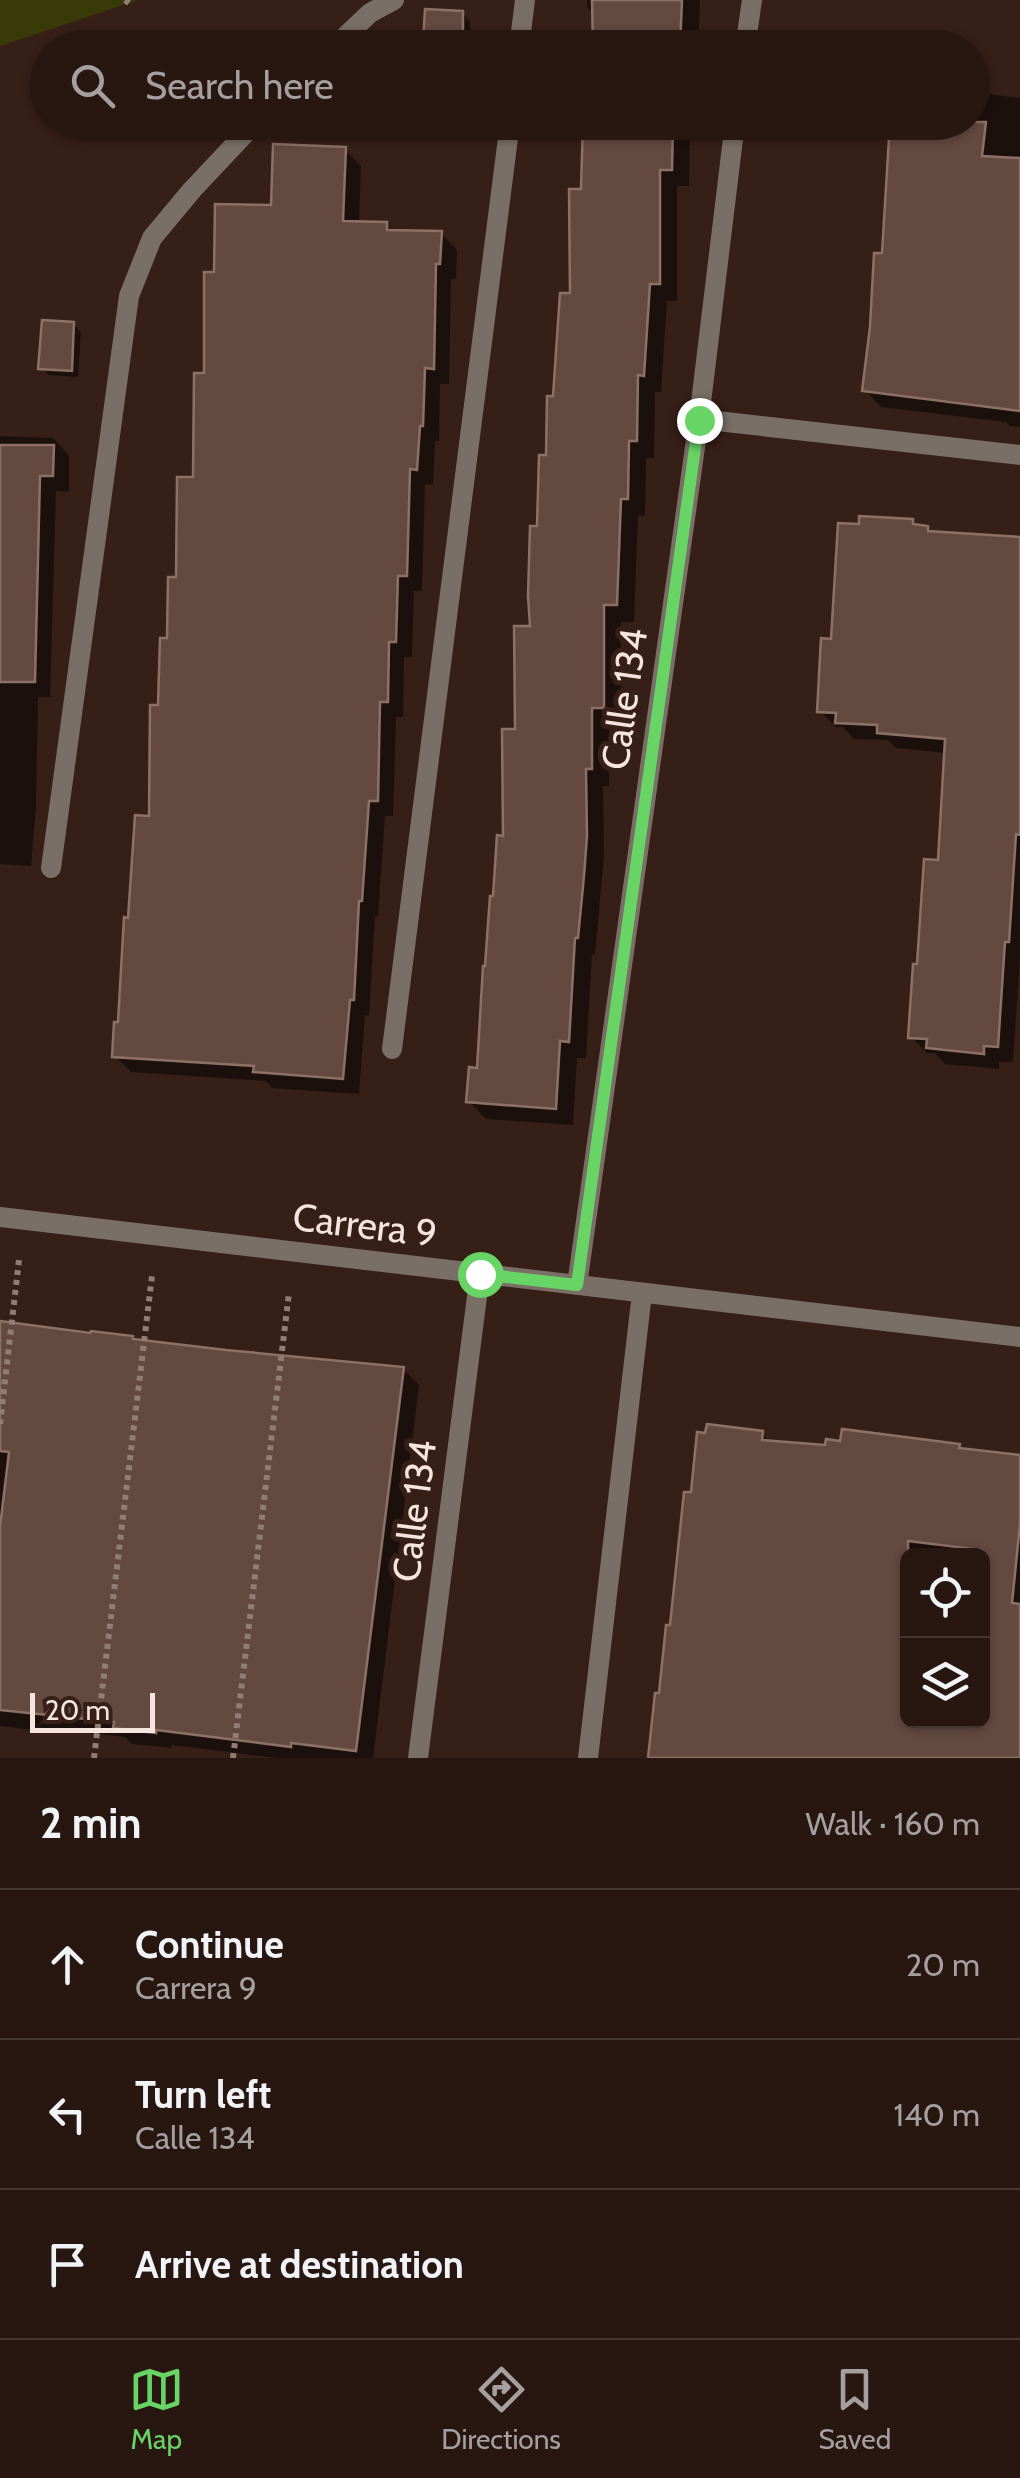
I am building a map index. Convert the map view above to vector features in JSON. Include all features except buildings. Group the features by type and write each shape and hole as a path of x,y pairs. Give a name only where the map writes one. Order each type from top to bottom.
{"street":[{"path":"352,30 370,13 394,0"},
{"path":"521,30 525,0"},
{"path":"748,30 752,0"},
{"path":"50,868 128,296 152,238 239,140"},
{"path":"392,1049 508,140"},
{"name":"Calle 134","path":"577,1285 699,420 734,140"},
{"path":"699,420 1020,455"},
{"name":"Carrera 9","path":"0,1217 1020,1337"},
{"name":"Calle 134","path":"418,1758 480,1274"},
{"path":"588,1758 642,1293"}],"path":[{"path":"0,1424 20,1260"},
{"path":"94,1758 152,1276"},
{"path":"233,1758 288,1293"}],"shaded area":[{"path":"0,0 138,0 48,30 30,30 30,36 0,46"}],"route":[{"path":"480,1274 577,1285 699,420"}]}
